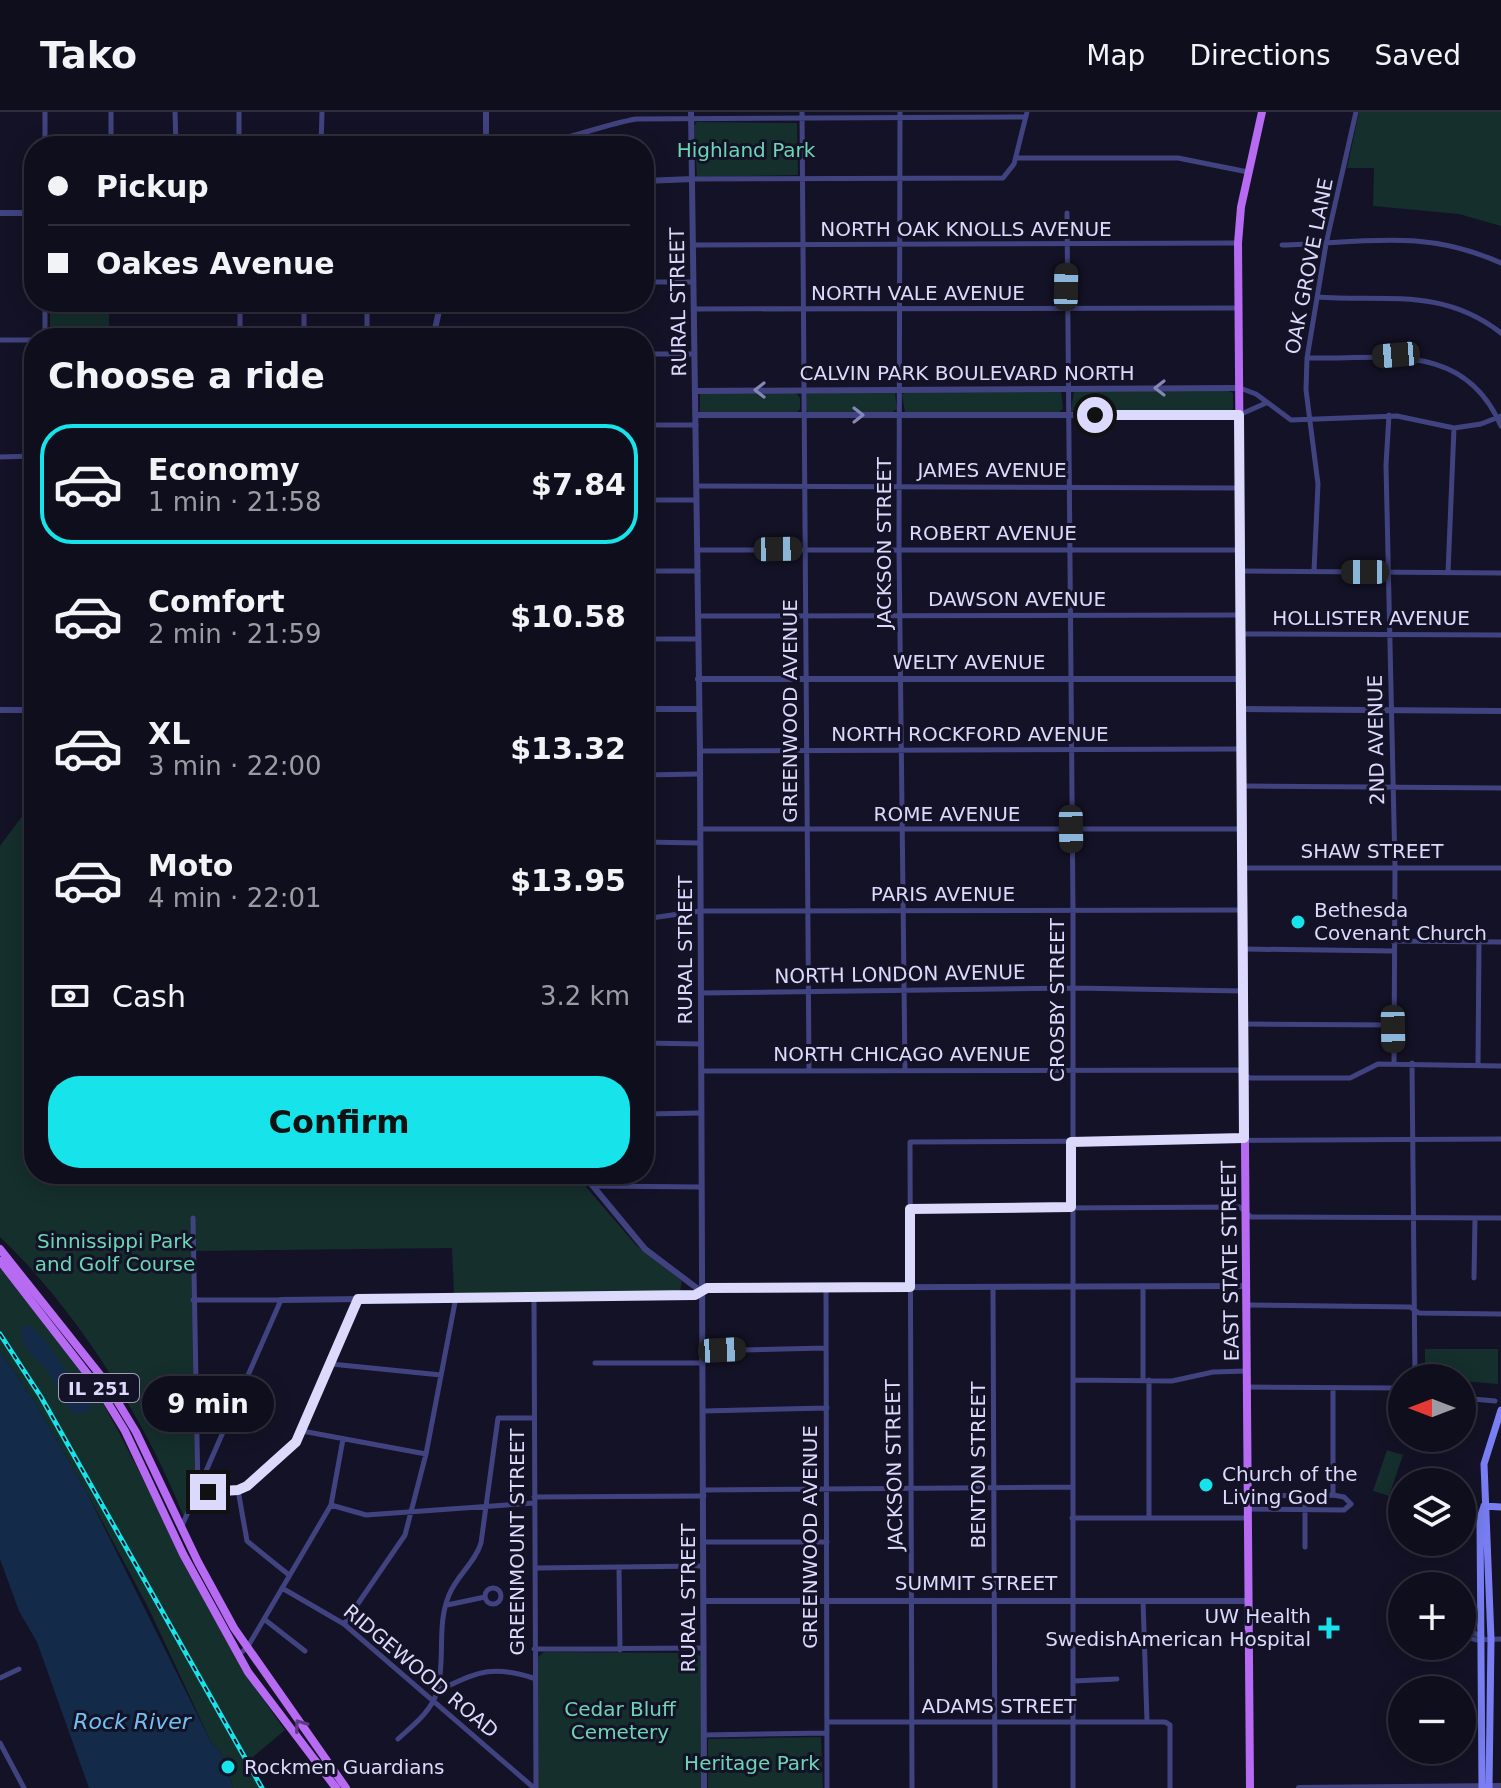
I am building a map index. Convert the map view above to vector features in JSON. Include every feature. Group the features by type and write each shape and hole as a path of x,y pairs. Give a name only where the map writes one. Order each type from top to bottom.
{"main road":[{"name":"EAST STATE STREET","path":"1250,1788 1243,1210 1238,243 1248,172 1262,112"},
{"name":"IL 251","path":"0,1249 105,1381 136,1432 177,1530 247,1648 346,1788"},
{"name":"IL 251","path":"0,1261 100,1390 177,1530 238,1654 279,1715 336,1788"},
{"path":"1486,1787 1488,1517 1484,1506 1484,1464 1501,1410"},
{"path":"1484,1506 1501,1507"}],"street":[{"path":"45,112 45,136"},
{"path":"111,112 111,136"},
{"path":"175,112 176,136"},
{"path":"239,112 239,136"},
{"path":"321,136 322,112"},
{"path":"486,112 486,136"},
{"name":"OAK GROVE LANE","path":"1314,571 1318,484 1309,421 1307,358 1326,244 1356,112"},
{"path":"578,136 636,119 691,116 1026,114 1016,158 1003,178 654,181"},
{"name":"GREENWOOD AVENUE","path":"802,115 809,1069"},
{"name":"JACKSON STREET","path":"900,115 899,549 905,1070"},
{"name":"RURAL STREET","path":"691,116 700,751 704,1788"},
{"path":"1016,158 1178,158 1248,172"},
{"path":"0,213 24,213"},
{"name":"CROSBY STREET","path":"1067,213 1073,910 1073,1788"},
{"path":"1282,245 1402,238 1432,240 1459,246 1501,263"},
{"name":"NORTH OAK KNOLLS AVENUE","path":"693,245 1238,243"},
{"path":"654,282 693,282"},
{"path":"1317,297 1401,296 1448,304 1485,321 1501,333"},
{"name":"NORTH VALE AVENUE","path":"694,309 1239,308"},
{"path":"0,340 24,340"},
{"path":"654,354 694,354"},
{"path":"1307,358 1396,355 1431,361 1477,389 1499,417 1501,426"},
{"path":"1238,388 1249,390 1291,420 1389,415 1454,428 1481,424 1499,417"},
{"name":"CALVIN PARK BOULEVARD NORTH","path":"695,391 1238,388"},
{"path":"1239,415 1266,403"},
{"name":"CALVIN PARK BOULEVARD NORTH","path":"696,415 1239,415"},
{"name":"2ND AVENUE","path":"1389,415 1386,465 1395,867 1392,941 1394,1064"},
{"path":"654,425 696,425"},
{"path":"1448,573 1454,428"},
{"path":"0,457 24,456"},
{"name":"JAMES AVENUE","path":"696,486 1240,488"},
{"path":"654,500 696,500"},
{"name":"ROBERT AVENUE","path":"698,550 1241,550"},
{"path":"654,571 698,571"},
{"path":"1241,571 1501,573"},
{"name":"DAWSON AVENUE","path":"698,616 1240,615"},
{"name":"HOLLISTER AVENUE","path":"1241,634 1501,635"},
{"path":"654,639 698,639"},
{"name":"WELTY AVENUE","path":"698,679 1241,679"},
{"path":"654,709 698,709"},
{"path":"1242,709 1501,711"},
{"path":"0,710 24,710"},
{"name":"NORTH ROCKFORD AVENUE","path":"700,751 1241,749"},
{"path":"654,775 699,774"},
{"path":"1242,786 1501,788"},
{"name":"ROME AVENUE","path":"700,829 1242,829"},
{"path":"654,842 700,843"},
{"name":"SHAW STREET","path":"1242,868 1501,868"},
{"name":"PARIS AVENUE","path":"654,918 700,911 1243,910"},
{"path":"1392,941 1501,942"},
{"path":"1478,1065 1479,942"},
{"path":"1243,949 1393,951"},
{"name":"NORTH LONDON AVENUE","path":"701,993 1073,988 1243,991"},
{"path":"1244,1024 1393,1025"},
{"path":"654,1043 701,1044"},
{"path":"1412,1063 1415,1364"},
{"name":"NORTH CHICAGO AVENUE","path":"702,1071 1238,1070 1250,1078 1350,1078 1378,1064 1501,1066"},
{"path":"654,1114 701,1113"},
{"path":"1071,1142 1244,1138 1501,1139"},
{"name":"JACKSON STREET","path":"912,1788 910,1142 1071,1142"},
{"path":"594,1186 701,1187"},
{"path":"594,1186 645,1249 702,1292"},
{"path":"910,1209 1071,1207 1243,1210 1251,1217 1501,1218"},
{"path":"193,1218 198,1493"},
{"path":"1474,1278 1475,1218"},
{"path":"193,1300 695,1295 707,1288 826,1286 1246,1286"},
{"name":"GREENWOOD AVENUE","path":"826,1286 827,1788"},
{"path":"1143,1286 1149,1517"},
{"name":"BENTON STREET","path":"993,1287 995,1788"},
{"path":"344,1624 405,1535 426,1454 456,1297"},
{"name":"GREENMOUNT STREET","path":"534,1297 535,1788"},
{"path":"198,1493 238,1490 296,1442 358,1299"},
{"path":"177,1530 198,1493 281,1300"},
{"path":"1246,1305 1410,1307 1419,1313 1501,1314"},
{"path":"704,1351 826,1348"},
{"path":"595,1363 704,1363"},
{"path":"331,1364 441,1375"},
{"path":"1073,1380 1172,1381 1213,1372 1247,1371"},
{"path":"1247,1387 1388,1388"},
{"path":"1333,1388 1333,1495"},
{"path":"1476,1399 1495,1401"},
{"path":"704,1411 827,1408"},
{"path":"398,1739 425,1713 437,1691 446,1605 456,1582 478,1553 498,1418 533,1418"},
{"path":"302,1431 426,1454"},
{"path":"1491,1438 1501,1438"},
{"path":"238,1654 247,1648 331,1505 343,1439"},
{"path":"331,1505 366,1515 534,1500 704,1493 1072,1487"},
{"path":"238,1490 247,1541 289,1575"},
{"path":"1072,1518 1248,1513 1274,1509 1344,1510 1351,1504 1344,1497 1333,1495 1248,1496"},
{"path":"1274,1496 1274,1509"},
{"path":"1305,1496 1305,1547"},
{"path":"703,1542 827,1542"},
{"path":"536,1568 703,1566"},
{"path":"619,1567 620,1650"},
{"name":"RIDGEWOOD ROAD","path":"282,1588 344,1624 535,1788"},
{"path":"446,1605 485,1597"},
{"path":"1143,1600 1147,1721"},
{"name":"SUMMIT STREET","path":"704,1601 1249,1601"},
{"path":"264,1619 305,1651"},
{"path":"1476,1633 1486,1638"},
{"path":"1476,1640 1501,1639"},
{"path":"534,1649 704,1648"},
{"path":"0,1678 19,1669"},
{"path":"437,1691 486,1670 507,1670 533,1678"},
{"path":"1073,1681 1117,1679"},
{"name":"ADAMS STREET","path":"827,1722 1147,1721 1170,1725 1170,1788"},
{"path":"703,1735 827,1733"},
{"path":"0,1743 24,1788"},
{"path":"1299,1788 1501,1786"}],"green space":[{"path":"1359,112 1501,112 1501,226 1459,214 1373,206 1374,168 1347,168"},
{"name":"Highland Park","path":"697,122 797,123 798,175 697,177 694,126"},
{"path":"50,312 109,312 109,328 50,328"},
{"path":"906,391 1061,391 1063,409 1059,412 905,412 902,395"},
{"path":"1074,391 1228,391 1233,393 1233,409 1229,412 1074,413 1071,410"},
{"path":"700,393 796,393 800,398 800,409 796,413 700,412"},
{"path":"807,393 895,393 897,409 892,412 810,413 807,410"},
{"name":"Sinnissippi Park and Golf Course","path":"24,814 24,1184 584,1184 636,1245 682,1281 680,1292 454,1294 452,1248 194,1251 198,1493 184,1517 149,1442 106,1367 55,1297 0,1237 0,846"},
{"path":"0,1268 85,1375 103,1403 211,1611 285,1730 247,1762 262,1788 233,1788 220,1751 212,1744 149,1609 35,1402 0,1351"},
{"path":"1425,1349 1498,1349 1498,1384 1476,1382 1476,1364 1425,1364"},
{"path":"1387,1450 1403,1455 1399,1468 1388,1468 1388,1496 1373,1491"},
{"name":"Cedar Bluff Cemetery","path":"544,1652 691,1653 701,1656 702,1788 538,1788 538,1657"},
{"name":"Heritage Park","path":"821,1737 823,1788 708,1788 708,1739"}],"water":[{"path":"23,1326 30,1326 39,1333 72,1379 90,1394 90,1411 75,1414 67,1406 48,1372 26,1347 21,1334"},
{"name":"Rock River","path":"0,1351 35,1402 86,1491 212,1744 220,1751 233,1788 89,1788 37,1642 19,1611 0,1559"}],"railway":[{"path":"0,1334 41,1397 262,1788"}],"place":[{"name":"Bethesda Covenant Church","path":"1298,922"},
{"name":"Church of the Living God","path":"1206,1485"},
{"name":"UW Health SwedishAmerican Hospital","path":"1329,1628"},
{"name":"Rockmen Guardians","path":"228,1767"}],"route":[{"path":"208,1492 238,1490 247,1486 296,1442 358,1299 695,1295 707,1288 910,1287 910,1209 1071,1207 1071,1142 1244,1138 1239,415 1095,415"}]}
